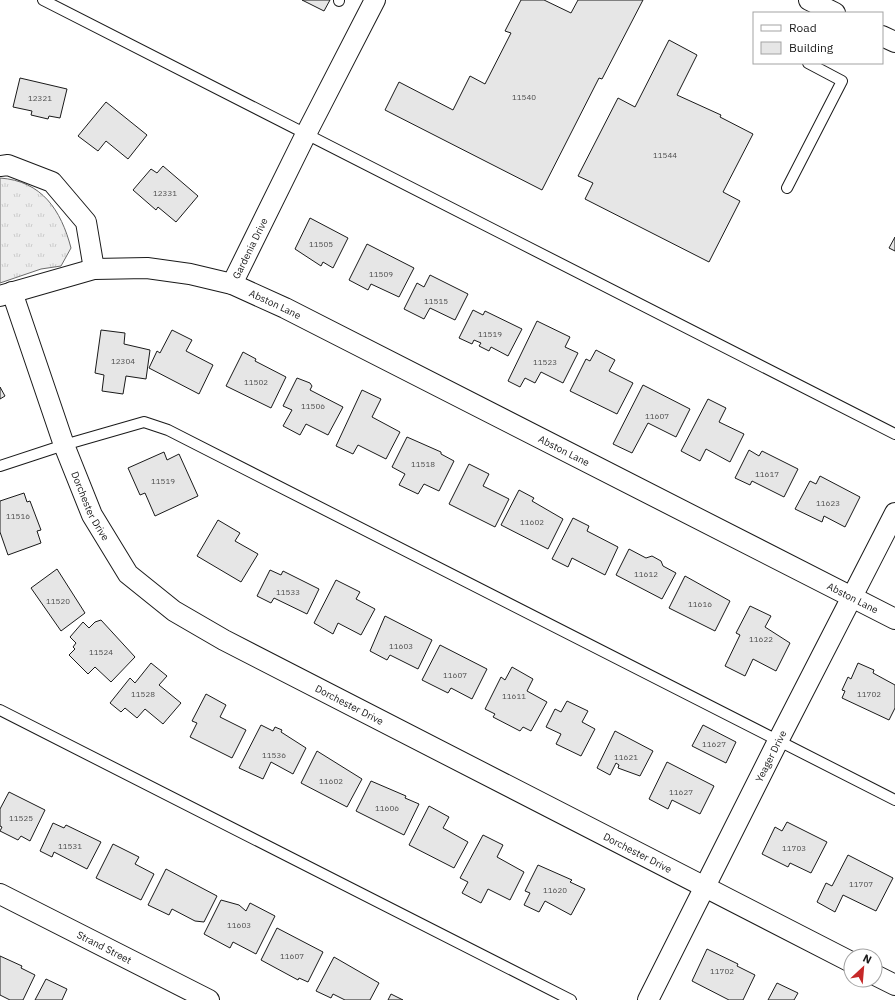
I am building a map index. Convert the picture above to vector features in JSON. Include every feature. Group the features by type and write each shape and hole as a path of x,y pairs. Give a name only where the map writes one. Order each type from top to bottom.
{"street":[{"name":"Gardenia Drive","path":"6,294 94,269 147,268 190,274 232,284 306,134 376,0"},
{"path":"883,36 895,42"},
{"path":"0,166 8,165 52,182 86,222 94,269"},
{"name":"Abston Lane","path":"232,284 284,308 895,620"},
{"name":"Dorchester Drive","path":"6,294 92,515 128,574 174,611 224,640 704,888 843,958"},
{"name":"Yeager Drive","path":"648,1000 778,741 895,513"},
{"name":"Strand Street","path":"0,894 209,1000"},
{"path":"883,979 895,985"}],"lane":[{"path":"43,0 895,434"},
{"path":"787,188 842,81 810,64"},
{"path":"0,466 64,445 144,422 168,430 895,800"},
{"path":"0,710 571,1000"}],"green space":[{"path":"0,178 15,180 38,191 48,200 55,210 62,221 71,248 61,266 41,269 0,283"}],"building":[{"path":"302,0 330,0 324,11"},
{"path":"521,0 544,0 571,13 578,0 643,0 602,79 599,78 542,190 385,110 399,82 453,110 470,76 485,84 511,33 505,31"},
{"path":"669,40 697,55 677,95 721,115 720,117 753,134 723,192 740,201 709,262 585,199 593,183 578,176 618,98 635,107"},
{"path":"20,78 67,89 60,118 49,116 48,119 31,115 32,111 13,107"},
{"path":"106,102 147,135 128,159 106,141 98,151 78,136"},
{"path":"163,166 198,196 176,222 158,207 156,210 133,190 151,169 157,173"},
{"path":"310,218 348,238 333,268 323,262 321,266 295,249"},
{"path":"895,237 895,251 889,248"},
{"path":"367,244 414,268 399,297 371,284 368,290 349,280"},
{"path":"430,275 468,294 455,320 430,308 424,319 404,309 417,283 424,287"},
{"path":"473,310 483,315 485,311 522,329 508,356 491,347 489,351 479,346 481,343 474,340 472,344 459,338"},
{"path":"537,321 570,337 565,347 578,353 563,383 541,372 535,383 525,378 520,387 508,381"},
{"path":"101,330 125,333 124,344 150,350 146,379 126,376 123,394 102,391 104,375 95,373"},
{"path":"172,330 192,340 186,351 213,365 199,394 149,368 157,351 160,353"},
{"path":"596,350 615,360 609,371 633,383 617,414 570,391 586,359 590,361"},
{"path":"243,352 256,359 255,361 286,377 271,408 226,386"},
{"path":"297,378 310,383 312,386 310,390 343,407 328,435 306,424 300,435 283,426 292,410 283,406"},
{"path":"643,385 690,409 676,437 648,423 632,453 613,444"},
{"path":"0,387 5,396 0,399"},
{"path":"362,390 381,399 372,417 400,432 386,459 358,445 353,454 336,446"},
{"path":"708,399 726,408 719,422 744,434 730,462 706,449 700,461 681,451"},
{"path":"407,437 441,452 441,454 454,461 439,491 424,484 418,494 399,485 405,474 392,467"},
{"path":"749,450 759,456 762,451 798,469 784,497 752,481 750,485 735,478"},
{"path":"164,452 167,460 179,454 198,496 155,516 145,493 140,495 128,468"},
{"path":"469,464 489,474 483,486 509,499 495,527 449,504"},
{"path":"820,476 860,497 845,527 824,516 822,522 795,509 810,481 816,484"},
{"path":"519,490 534,498 532,501 563,519 548,549 501,525"},
{"path":"24,493 27,502 30,501 41,530 37,531 41,543 8,555 0,532 0,501"},
{"path":"573,518 589,526 587,531 618,547 605,575 572,558 568,567 552,559"},
{"path":"218,520 240,533 235,541 258,554 241,582 197,556"},
{"path":"629,549 646,558 652,556 661,561 663,566 676,573 662,599 616,575"},
{"path":"57,569 85,613 61,631 31,588"},
{"path":"270,570 281,575 283,571 319,589 307,614 274,598 271,603 257,596"},
{"path":"685,576 730,601 715,631 669,608"},
{"path":"336,580 360,592 356,599 375,609 361,635 338,623 333,634 314,623"},
{"path":"750,606 771,616 765,627 790,643 776,671 753,659 745,676 725,666 740,635 736,633"},
{"path":"385,616 432,640 418,669 390,655 387,660 370,651"},
{"path":"101,620 135,657 111,682 95,667 88,674 69,655 75,649 73,647 76,643 70,637 83,622 89,628 95,622"},
{"path":"440,645 487,669 472,699 451,688 448,693 422,680"},
{"path":"151,663 167,676 159,685 181,703 163,724 145,709 137,718 125,708 121,712 110,703 130,678 135,683"},
{"path":"858,663 874,670 873,673 895,685 895,708 889,720 842,698 845,691 842,690 848,677 851,679"},
{"path":"512,667 533,679 527,691 547,702 531,731 523,727 520,731 493,717 495,714 485,709 501,677 505,680"},
{"path":"206,694 226,705 220,717 246,730 232,758 190,737 197,723 192,721"},
{"path":"567,701 588,711 582,722 595,729 581,756 556,744 561,734 546,727 555,709 561,712"},
{"path":"261,725 273,731 275,727 282,730 281,732 306,748 293,774 271,762 263,779 239,768"},
{"path":"703,725 736,742 726,763 692,746"},
{"path":"615,731 653,751 640,776 618,768 619,765 616,763 610,775 597,768"},
{"path":"317,751 362,779 347,807 301,783"},
{"path":"667,762 714,786 700,814 672,800 668,809 649,799"},
{"path":"371,781 406,796 405,798 419,804 404,835 356,811"},
{"path":"9,792 45,810 30,841 21,836 18,840 0,831 2,827 0,826 0,809"},
{"path":"429,806 449,817 443,828 468,842 454,868 409,845"},
{"path":"787,822 827,842 811,873 790,863 788,867 762,854 775,827 782,831"},
{"path":"53,823 64,828 66,825 101,842 87,869 54,852 52,857 40,851"},
{"path":"483,835 503,845 497,857 524,872 510,900 488,889 481,903 462,893 468,882 460,878"},
{"path":"113,844 139,857 135,864 154,874 141,900 96,878"},
{"path":"848,855 893,878 876,911 843,895 835,912 817,902 826,883 832,886"},
{"path":"538,865 572,880 570,882 585,889 571,915 545,901 539,912 524,905 530,893 525,891"},
{"path":"166,869 217,896 204,922 195,921 172,909 169,915 148,905"},
{"path":"221,900 239,905 246,911 250,903 275,916 256,954 233,942 230,948 204,934"},
{"path":"277,928 323,952 308,982 299,978 298,980 261,960"},
{"path":"707,949 738,964 737,966 755,975 743,1000 729,1000 692,981"},
{"path":"0,956 22,966 21,968 35,975 23,1000 10,1000 0,995"},
{"path":"334,957 379,983 370,1000 345,1000 333,994 331,998 316,991"},
{"path":"46,979 67,989 62,1000 35,1000"},
{"path":"777,983 798,993 794,1000 768,1000"},
{"path":"391,994 403,1000 388,1000"}]}
